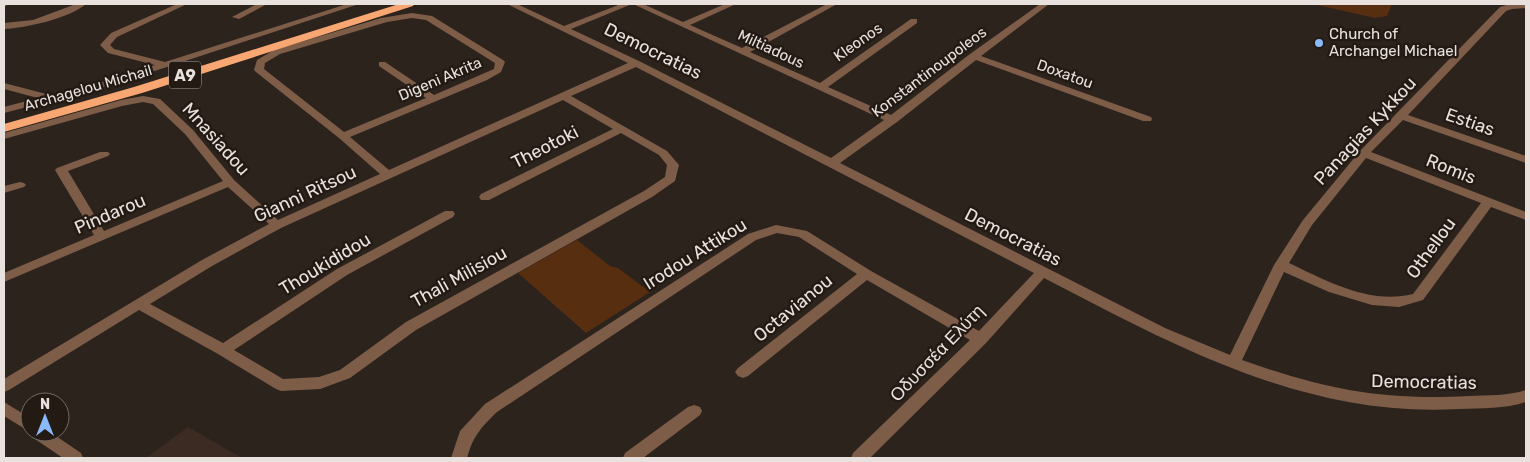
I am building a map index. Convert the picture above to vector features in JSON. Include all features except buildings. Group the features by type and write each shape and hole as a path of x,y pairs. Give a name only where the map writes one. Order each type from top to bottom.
{"highway":[{"name":"Archagelou Michail","path":"4,119 135,84 360,12 402,5"},
{"name":"Archagelou Michail","path":"4,128 138,90 360,12"}],"street":[{"path":"4,26 16,26 46,19 82,4"},
{"path":"165,65 112,51 105,45 114,35 183,4"},
{"path":"236,17 263,4"},
{"name":"Democratias","path":"511,4 636,63 1041,273 1160,332 1233,364 1296,386 1384,404 1452,405 1525,398"},
{"path":"563,29 628,4"},
{"name":"Miltiadous","path":"637,4 893,120"},
{"path":"683,25 732,4"},
{"path":"742,52 833,4"},
{"name":"Konstantinoupoleos","path":"832,163 893,120 973,56 1045,4"},
{"name":"Panagias Kykkou","path":"1233,364 1281,265 1307,224 1364,153 1503,9 1510,6 1526,6"},
{"path":"4,110 112,82 165,65 360,12"},
{"name":"Digeni Akrita","path":"343,136 484,78 498,70 500,62 428,18 417,15 384,20 277,52 260,62 258,70 292,94 387,175"},
{"name":"Kleonos","path":"820,88 914,21"},
{"name":"Doxatou","path":"973,56 1147,119"},
{"name":"Gianni Ritsou","path":"4,386 207,263 277,225 636,63"},
{"path":"382,64 433,99"},
{"path":"4,86 51,98"},
{"name":"Thali Milisiou","path":"139,304 223,350 281,385 320,383 345,374 412,326 648,194 671,179 673,165 663,153 564,96"},
{"name":"Mnasiadou","path":"4,136 121,103 143,100 156,101 189,132 230,182 277,225"},
{"name":"Estias","path":"1401,116 1525,157"},
{"name":"Theotoki","path":"485,197 621,129"},
{"name":"Romis","path":"1364,153 1526,216"},
{"path":"102,237 61,170 104,154"},
{"name":"Pindarou","path":"4,278 230,182"},
{"path":"4,190 20,184"},
{"name":"Othellou","path":"1281,265 1334,289 1372,300 1399,302 1418,297 1488,202"},
{"name":"Thoukididou","path":"223,350 342,272 449,214"},
{"name":"Irodou Attikou","path":"459,458 462,442 474,424 491,408 752,237 776,229 804,234 866,274 981,339"},
{"name":"Οδυσσέα Ελύτη","path":"859,458 917,405 1041,273"},
{"name":"Octavianou","path":"744,372 866,274"},
{"path":"4,408 20,419"},
{"path":"631,458 694,411"},
{"path":"52,442 75,458"}],"shaded area":[{"path":"1313,4 1392,4 1387,16 1375,18"},
{"path":"577,240 610,266 618,268 650,292 586,333 518,273"},
{"path":"188,427 242,458 146,458"}],"place":[{"name":"Church of Archangel Michael","path":"1319,43"}]}
